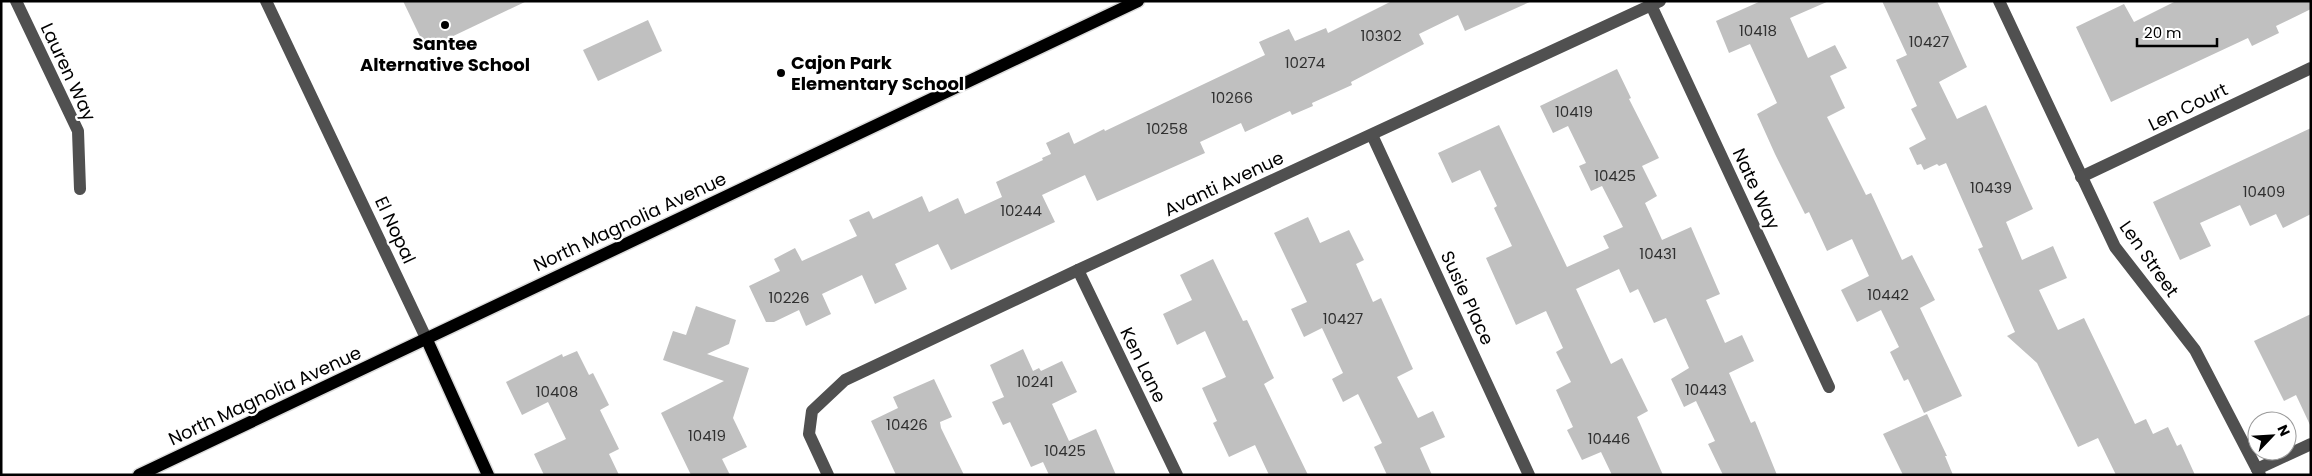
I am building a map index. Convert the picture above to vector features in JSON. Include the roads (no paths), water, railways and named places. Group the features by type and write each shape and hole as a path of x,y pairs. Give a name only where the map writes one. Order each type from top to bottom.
{"main road":[{"name":"North Magnolia Avenue","path":"139,475 427,340 584,262 1138,1"},
{"name":"El Nopal","path":"427,340 488,475"}],"street":[{"name":"Lauren Way","path":"16,1 78,131 80,189"},
{"name":"El Nopal","path":"266,1 427,340"},
{"name":"Len Street","path":"1999,1 2115,247 2195,350 2258,472"},
{"name":"Avanti Avenue","path":"828,475 809,434 812,411 846,380 1078,270 1656,3"},
{"name":"Nate Way","path":"1656,3 1830,387"},
{"name":"Len Court","path":"2081,178 2311,68"},
{"name":"Susie Place","path":"1372,135 1529,475"},
{"name":"Ken Lane","path":"1078,270 1177,475"},
{"path":"2258,472 2311,444"}],"place":[{"name":"Santee Alternative School","path":"445,25"},
{"name":"Cajon Park Elementary School","path":"781,73"}]}
